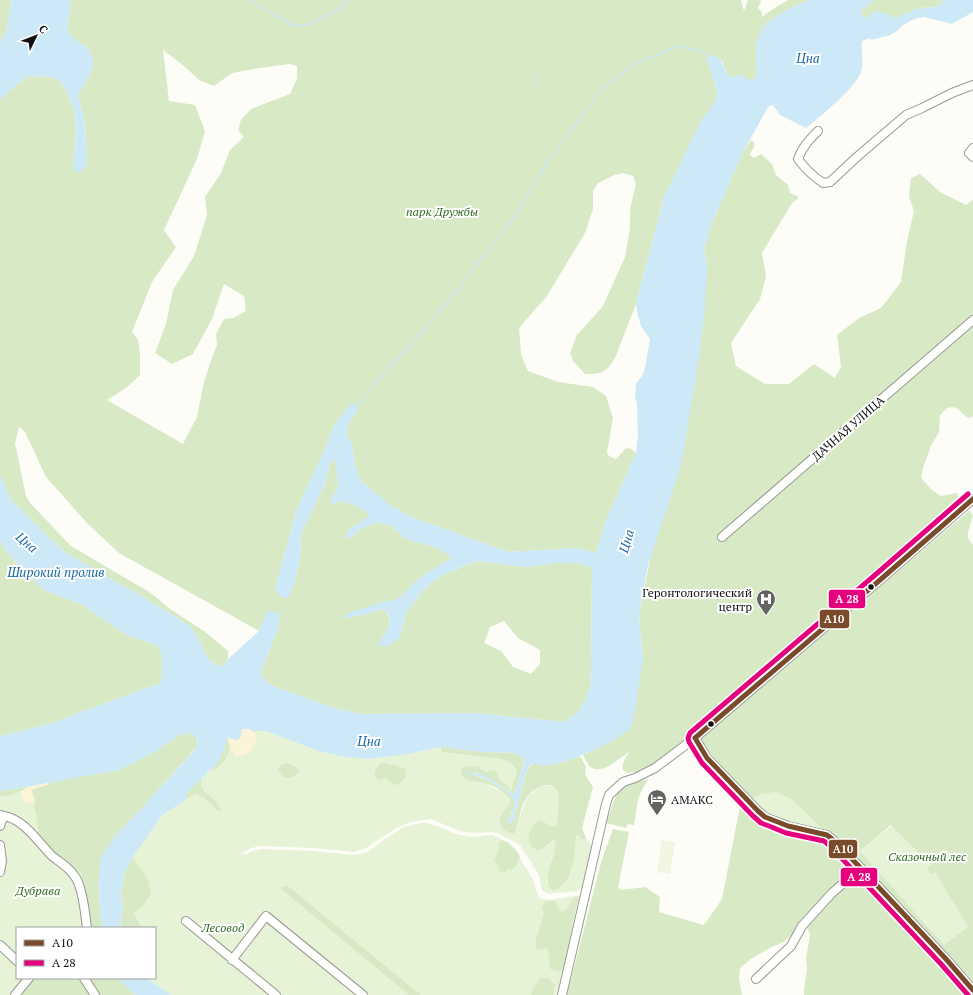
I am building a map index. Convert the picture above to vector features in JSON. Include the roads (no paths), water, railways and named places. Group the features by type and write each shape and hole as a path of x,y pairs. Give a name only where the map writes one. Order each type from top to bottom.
{"street":[{"path":"818,130 801,151 798,159 815,178 823,183 830,182 906,115 952,93 973,85"},
{"path":"973,148 969,153 973,157"},
{"name":"ДАЧНАЯ УЛИЦА","path":"722,536 973,320"},
{"path":"562,995 609,795 623,782 655,768 695,738 973,499"},
{"path":"695,738 712,764 765,817 788,826 827,835 838,844 973,990"},
{"path":"0,826 2,815 15,820 75,876 83,901 86,927"},
{"path":"0,845 2,861 0,872"},
{"path":"756,979 791,946 802,926 832,893 861,868"},
{"path":"232,960 266,916 363,995"},
{"path":"186,921 276,995"},
{"path":"0,945 16,960"},
{"path":"15,995 28,979"},
{"path":"85,979 95,995"}],"water":[{"path":"11,0 70,0 70,12 67,25 69,35 89,49 94,62 90,75 78,95 85,123 87,156 86,165 83,171 77,172 73,169 76,132 74,109 60,81 50,77 28,76 0,99 0,43 7,29"},
{"name":"Цна","path":"809,0 873,0 869,5 861,10 863,17 866,18 871,13 879,11 896,18 918,9 939,6 944,0 973,0 973,12 952,24 924,17 918,18 902,26 890,35 871,40 870,38 862,41 861,72 853,85 837,102 806,128 780,115 773,105 771,105 768,107 743,152 710,228 704,249 707,265 705,310 698,364 681,466 648,565 639,616 643,660 631,727 626,732 606,744 569,760 549,765 532,763 525,774 513,821 509,824 508,821 514,804 514,800 511,796 496,784 467,772 473,772 485,776 513,794 515,793 524,763 523,758 515,753 483,752 441,747 403,755 367,759 321,752 266,731 242,729 241,736 237,740 227,738 219,761 188,792 186,800 162,815 133,857 124,873 121,894 123,905 120,927 102,927 98,883 101,857 114,837 193,752 198,741 194,735 188,733 180,735 154,752 119,770 0,791 0,736 49,724 160,683 162,674 162,656 157,645 126,635 83,605 44,590 16,563 0,542 0,475 10,499 63,551 137,593 190,626 199,639 205,654 213,663 223,667 228,659 259,631 268,610 280,614 278,628 260,674 267,682 276,687 337,709 362,714 473,713 565,722 577,713 585,701 590,687 592,568 578,563 555,563 525,567 476,561 443,575 432,582 406,612 400,637 388,646 377,645 387,630 390,622 388,614 384,609 345,619 346,614 382,602 395,600 402,596 416,581 450,559 451,556 437,548 406,539 390,525 379,523 360,529 347,540 345,537 349,529 368,517 368,513 355,505 338,501 332,505 330,501 336,491 338,480 336,464 334,460 331,460 324,486 301,534 300,559 294,584 288,598 281,597 275,589 297,509 334,426 350,404 355,405 358,410 347,426 346,436 352,443 355,466 360,479 390,505 412,517 508,552 577,548 596,553 606,520 636,453 638,435 637,404 635,396 636,384 642,376 645,368 650,339 641,326 636,304 664,197 702,119 715,102 717,93 706,59 712,55 716,57 720,60 728,74 735,78 740,74 749,80 754,79 758,72 756,65 756,44 760,32 766,23 785,11"},
{"path":"118,979 147,979 171,995 135,995"}],"waterway":[{"path":"250,0 292,25 308,25 338,9 348,0"},
{"path":"356,408 376,383 448,302 515,216 548,161 601,90 633,65 678,46 705,52 709,58"},
{"path":"536,74 537,85"}],"place":[{"name":"Геронтологический центр","path":"766,616"},
{"name":"АМАКС","path":"657,816"}],"park label":[{"name":"парк Дружбы","path":"442,211"},
{"name":"Сказочный лес","path":"927,856"},
{"name":"Дубрава","path":"38,890"},
{"name":"Лесовод","path":"223,927"}],"water label":[{"name":"Широкий пролив","path":"56,572"}]}
